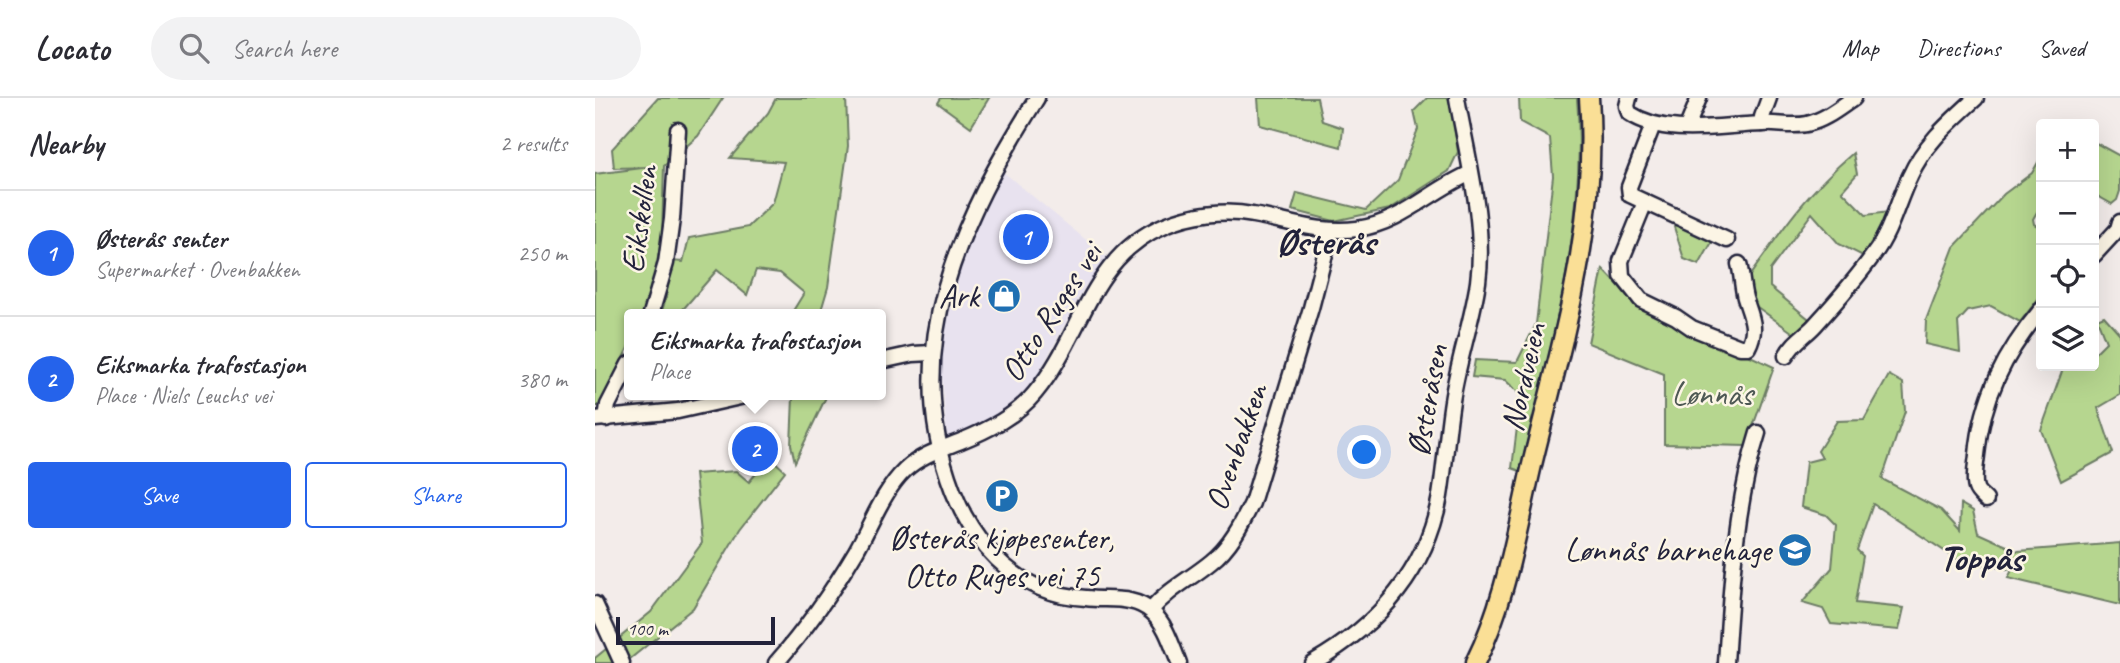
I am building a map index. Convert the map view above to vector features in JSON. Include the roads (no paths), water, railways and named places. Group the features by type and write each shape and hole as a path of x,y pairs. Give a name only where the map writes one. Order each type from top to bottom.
{"main road":[{"name":"Nordveien","path":"1475,663 1490,627 1507,570 1577,274 1589,195 1589,98"}],"street":[{"path":"1037,98 1010,142 964,233 941,296 932,353 939,449 957,502 986,549 1012,571 1039,587 1059,594 1133,601 1151,610 1161,624 1179,663"},
{"name":"Østeråsen","path":"1312,663 1348,640 1391,601 1420,558 1435,519 1451,402 1478,281 1479,226 1457,98"},
{"path":"1629,98 1629,113 1653,125 1687,127 1803,125 1821,120 1854,98"},
{"path":"1687,127 1699,98"},
{"path":"1762,124 1769,98"},
{"path":"1786,356 1791,346 1814,326 1876,253 1893,220 1910,174 1924,151 1943,128 1976,98"},
{"path":"1653,125 1629,187 1630,195 1727,240"},
{"name":"Eikskollen","path":"652,309 666,263 678,130"},
{"name":"Otto Ruges vei","path":"776,663 845,569 887,495 904,471 939,449 988,429 1024,405 1037,392 1057,361 1089,298 1107,270 1123,252 1151,232 1167,224 1194,217 1230,213 1251,214 1331,231 1358,229 1398,217 1453,181 1469,174"},
{"path":"1645,202 1620,269 1627,284 1641,300 1692,328 1741,347 1748,347 1753,338 1754,322 1745,298 1739,264"},
{"path":"2099,249 2119,227"},
{"name":"Ovenbakken","path":"1151,610 1171,589 1214,560 1242,524 1252,503 1331,231"},
{"path":"1986,500 1976,487 1976,462 1983,413 2005,362 2022,333 2036,316"},
{"path":"886,360 932,353"},
{"path":"601,419 624,374"},
{"path":"601,419 678,411 727,400"},
{"path":"1735,663 1726,663 1729,612 1742,503 1758,433"},
{"path":"595,604 622,663"}],"place":[{"name":"Østerås senter","path":"1026,237"},
{"name":"Ark","path":"1004,296"},
{"name":"Eiksmarka trafostasjon","path":"755,449"},
{"name":"Østerås kjøpesenter, Otto Ruges vei 75","path":"1002,496"},
{"name":"Lønnås barnehage","path":"1795,550"}],"district":[{"name":"Østerås","path":"1326,241"},
{"name":"Toppås","path":"1981,557"}],"park label":[{"name":"Lønnås","path":"1712,394"}]}
